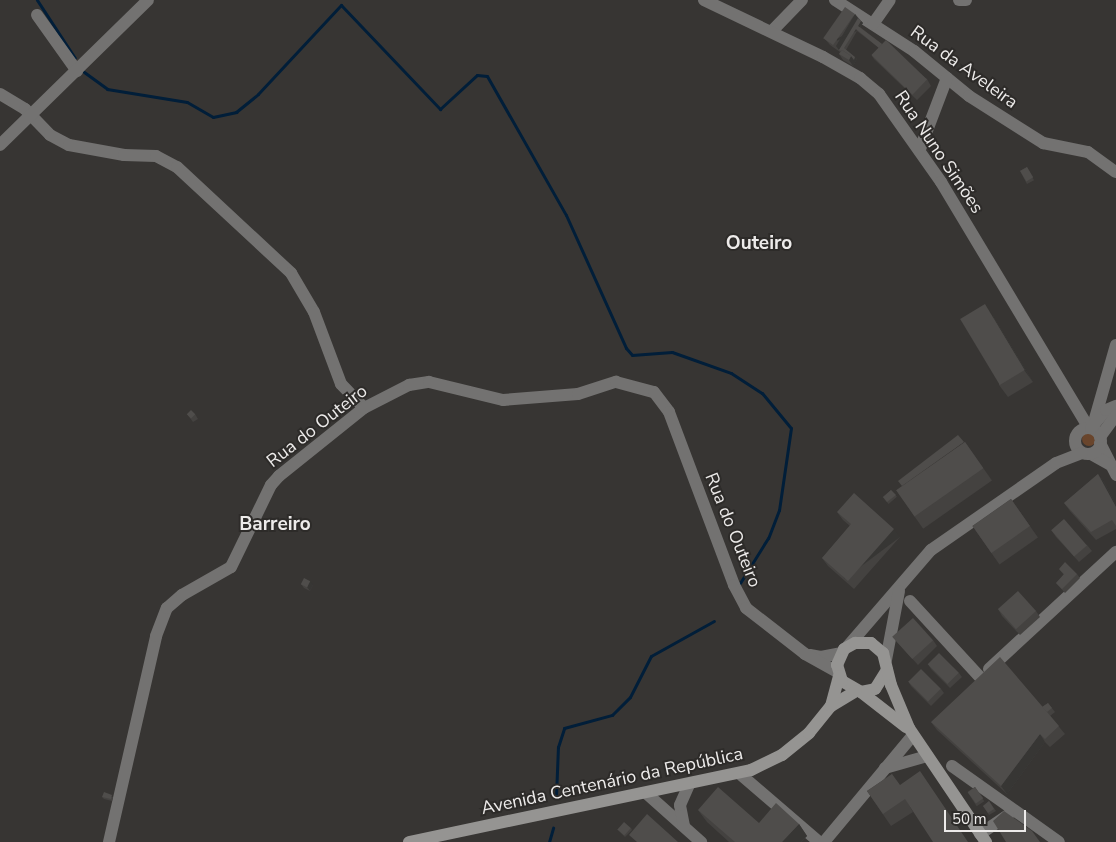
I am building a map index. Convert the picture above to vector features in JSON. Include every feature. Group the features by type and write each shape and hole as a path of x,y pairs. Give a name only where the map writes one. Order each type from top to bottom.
{"main road":[{"path":"911,732 858,691 846,686 839,674 845,650 871,643 887,665 911,732 983,838"},
{"path":"858,691 875,688 887,665"},
{"name":"Avenida Centenário da República","path":"409,842 740,774 773,760 809,733 830,706 839,674"},
{"name":"Avenida Centenário da República","path":"830,706 858,691"}],"street":[{"path":"0,145 32,116 148,0"},
{"name":"Rua Nuno Simões","path":"704,0 772,31 870,85 920,149 1075,405 1096,425 1113,469"},
{"path":"772,31 802,0"},
{"name":"Rua da Aveleira","path":"835,0 914,51 947,78 1043,143 1088,152 1116,172"},
{"path":"873,24 890,0"},
{"path":"959,0 966,0"},
{"path":"37,15 77,71"},
{"path":"920,149 947,78"},
{"path":"0,94 32,116 50,135 69,145 124,155 156,156 177,167 290,273 314,312 341,384 364,408"},
{"path":"1086,453 1096,425 1116,345"},
{"name":"Rua do Outeiro","path":"109,842 164,613 182,595 231,567 271,485 364,408 399,388 424,382 504,400 578,394 616,382 654,392 669,412 746,608 805,654 839,674"},
{"path":"1075,405 1096,425"},
{"path":"1086,453 1096,425"},
{"path":"805,654 821,657 845,650 939,543 1056,463 1096,425"},
{"path":"1056,463 1086,453"},
{"name":"Rua Nuno Simões","path":"1086,453 1113,469"},
{"path":"967,689 1116,552"},
{"path":"887,665 892,616 900,586"},
{"path":"910,601 980,677"},
{"path":"824,842 885,768 911,732"},
{"path":"885,768 927,756"},
{"path":"952,766 1059,842"},
{"path":"740,774 819,842"},
{"path":"684,826 680,805 689,785"},
{"path":"646,793 701,842"},
{"path":"983,838 1014,810"}],"shaded area":[{"path":"1089,432 1094,434 1096,439 1094,444 1089,446 1084,444 1082,439 1084,434"}],"building":[{"path":"845,7 855,14 833,45 823,38"},
{"path":"858,18 861,21 858,26 882,44 879,48 856,29 844,48 855,57 854,60 842,50 839,50"},
{"path":"886,40 927,80 912,95 871,55"},
{"path":"842,50 851,56 849,60 839,54"},
{"path":"1027,167 1033,177 1026,181 1020,171"},
{"path":"985,304 1025,370 1000,385 960,319"},
{"path":"191,410 195,414 191,418 187,414"},
{"path":"958,435 964,442 902,486 898,481"},
{"path":"965,442 983,468 915,516 896,490"},
{"path":"1098,474 1116,507 1116,526 1112,520 1091,532 1064,503"},
{"path":"891,490 896,495 887,502 883,497"},
{"path":"854,493 894,529 848,581 822,558 851,524 837,512"},
{"path":"1011,499 1030,526 991,553 972,526"},
{"path":"1064,519 1087,545 1074,557 1051,530"},
{"path":"1065,562 1077,574 1062,589 1056,583 1064,574 1059,569"},
{"path":"304,578 310,581 307,587 301,584"},
{"path":"1018,591 1036,611 1016,629 998,609"},
{"path":"913,618 933,640 912,659 892,637"},
{"path":"939,653 959,673 947,684 928,664"},
{"path":"1000,657 1059,726 1045,739 1040,734 1001,786 931,722"},
{"path":"921,669 941,689 928,702 908,682"},
{"path":"1048,703 1052,708 1047,712 1042,707"},
{"path":"920,771 968,842 933,842 905,799 883,814 867,791 892,774 900,785"},
{"path":"718,787 759,823 776,803 799,824 782,842 735,842 698,810"},
{"path":"975,787 983,798 976,804 968,792"},
{"path":"104,792 112,795 111,799 102,797"},
{"path":"989,801 994,809 988,813 983,806"},
{"path":"1004,811 1032,831 1040,842 1006,842 993,821"},
{"path":"647,814 678,842 637,842 629,835"},
{"path":"624,822 631,828 624,835 617,830"}],"waterway":[{"path":"37,0 75,58"},
{"path":"84,72 107,89 187,102 213,117 236,112 258,94 341,5 440,109 477,75 487,76 566,215 626,348 632,355 672,352 731,373 762,393 791,428 779,510 768,538 740,583"},
{"path":"556,796 558,747 564,728 612,715 630,697 651,656 714,621"},
{"path":"549,842 553,828"}],"district":[{"name":"Outeiro","path":"759,244"},
{"name":"Barreiro","path":"275,525"}]}
